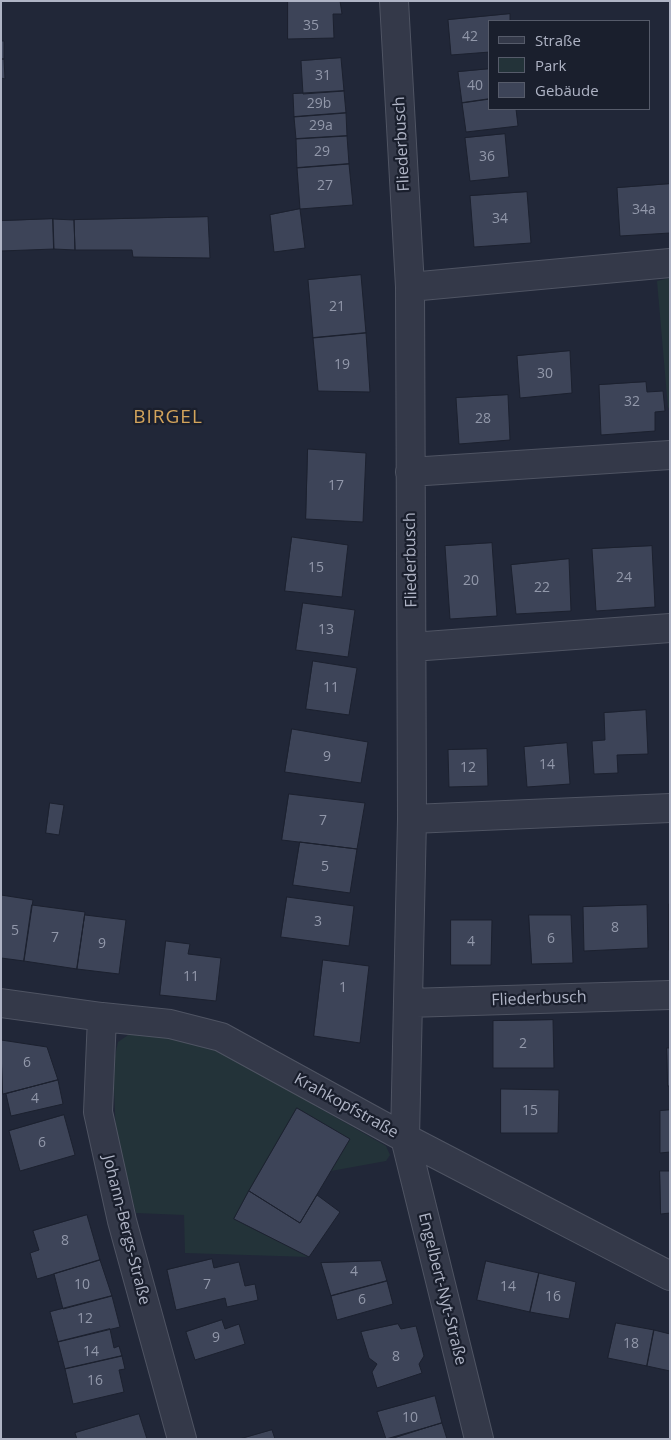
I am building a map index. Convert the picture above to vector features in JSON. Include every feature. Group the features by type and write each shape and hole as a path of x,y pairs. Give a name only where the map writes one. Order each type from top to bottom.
{"street":[{"name":"Fliederbusch","path":"394,1 410,287 412,819 404,1138"},
{"path":"410,287 670,263"},
{"path":"410,472 670,454"},
{"path":"412,647 670,628"},
{"path":"412,819 670,808"},
{"name":"Fliederbusch","path":"408,1003 670,995"},
{"name":"Krahkopfstraße","path":"1,1003 170,1024 221,1037 404,1138 670,1276"},
{"name":"Johann-Bergs-Straße","path":"102,1017 98,1112 122,1221 182,1439"},
{"name":"Engelbert-Nyt-Straße","path":"404,1138 479,1439"}],"green space":[{"path":"670,278 670,407 668,408 657,281"},
{"path":"131,1033 190,1036 318,1095 314,1105 386,1146 390,1155 386,1161 331,1171 350,1139 297,1108 234,1219 309,1257 185,1253 184,1215 136,1213 116,1136 113,1065 118,1042"}],"building":[{"path":"288,1 340,1 342,14 333,14 334,38 288,39"},
{"path":"510,14 510,20 488,20 488,52 451,55 448,20"},
{"path":"1,41 4,41 4,59 1,59"},
{"path":"341,58 344,91 303,94 301,61"},
{"path":"1,59 4,59 5,79 1,78"},
{"path":"488,69 488,99 462,103 458,72"},
{"path":"344,91 346,113 294,117 293,94"},
{"path":"488,99 488,110 516,110 518,126 466,132 462,103"},
{"path":"346,113 347,136 296,139 294,117"},
{"path":"505,134 509,177 470,181 465,138"},
{"path":"347,136 349,164 297,168 296,139"},
{"path":"349,164 353,205 300,209 297,168"},
{"path":"670,184 670,233 620,236 617,188"},
{"path":"527,192 531,243 474,247 470,196"},
{"path":"300,209 305,248 274,252 270,215"},
{"path":"208,217 210,258 133,257 132,250 75,250 74,220"},
{"path":"53,219 74,220 75,250 54,249"},
{"path":"53,219 54,249 1,251 1,221"},
{"path":"361,275 366,333 313,338 308,280"},
{"path":"366,333 370,392 318,391 313,338"},
{"path":"570,351 572,393 520,398 517,356"},
{"path":"646,382 647,392 663,391 665,411 655,412 655,431 601,435 599,385"},
{"path":"508,395 510,440 459,444 456,398"},
{"path":"308,449 366,453 363,522 306,519"},
{"path":"292,537 348,545 342,597 285,591"},
{"path":"492,543 497,616 450,619 445,546"},
{"path":"652,546 655,607 596,611 592,549"},
{"path":"569,559 571,611 516,614 511,565"},
{"path":"303,603 355,610 348,657 296,650"},
{"path":"313,661 357,668 349,715 306,709"},
{"path":"646,710 648,754 617,755 618,773 594,774 592,741 605,740 604,713"},
{"path":"292,729 368,742 361,783 285,772"},
{"path":"567,743 570,784 527,787 524,747"},
{"path":"487,749 488,786 449,787 448,750"},
{"path":"289,794 365,803 357,849 282,840"},
{"path":"50,803 64,805 59,835 46,833"},
{"path":"300,842 357,849 350,893 293,885"},
{"path":"1,895 33,900 24,961 1,958"},
{"path":"287,897 354,906 349,946 281,937"},
{"path":"670,904 670,950 669,950"},
{"path":"32,905 85,912 77,969 24,961"},
{"path":"647,905 648,948 584,951 583,907"},
{"path":"85,915 126,920 119,974 77,969"},
{"path":"529,915 571,915 573,963 532,964"},
{"path":"451,920 492,920 491,965 451,965"},
{"path":"166,941 190,944 188,954 221,958 216,1001 160,995"},
{"path":"323,960 369,966 360,1043 314,1036"},
{"path":"553,1020 554,1068 493,1068 493,1021"},
{"path":"1,1040 47,1047 58,1080 3,1094"},
{"path":"667,1048 670,1048 670,1086 668,1086"},
{"path":"58,1080 63,1104 11,1116 6,1094"},
{"path":"501,1089 559,1090 558,1133 501,1133"},
{"path":"297,1108 350,1139 300,1223 249,1191"},
{"path":"670,1110 670,1152 660,1153 660,1111"},
{"path":"64,1115 75,1155 20,1171 9,1131"},
{"path":"660,1171 670,1171 670,1213 661,1214"},
{"path":"249,1191 300,1223 317,1195 340,1212 309,1257 234,1219"},
{"path":"87,1215 100,1260 37,1279 30,1253 39,1250 33,1231"},
{"path":"212,1259 214,1268 239,1262 245,1286 255,1284 258,1300 227,1307 225,1298 176,1310 167,1270"},
{"path":"100,1260 112,1296 63,1309 54,1274"},
{"path":"381,1261 387,1281 331,1296 321,1263"},
{"path":"486,1261 539,1273 530,1312 477,1300"},
{"path":"539,1273 576,1282 569,1319 530,1312"},
{"path":"387,1281 393,1304 337,1320 331,1296"},
{"path":"112,1296 120,1327 58,1342 50,1312"},
{"path":"222,1320 225,1329 239,1324 245,1344 195,1360 186,1332"},
{"path":"616,1323 654,1330 647,1366 608,1358"},
{"path":"398,1324 401,1329 416,1326 424,1356 419,1364 422,1373 377,1388 372,1372 377,1364 369,1358 361,1332"},
{"path":"110,1329 114,1348 119,1346 122,1356 65,1369 58,1342"},
{"path":"654,1330 670,1334 670,1371 647,1366"},
{"path":"122,1356 125,1369 119,1370 124,1392 73,1404 65,1369"},
{"path":"435,1396 442,1423 386,1439 377,1412"},
{"path":"139,1414 147,1439 77,1439 75,1433"},
{"path":"442,1423 447,1439 391,1439"},
{"path":"272,1430 275,1439 240,1439"}],"district":[{"name":"BIRGEL","path":"168,418"}]}
